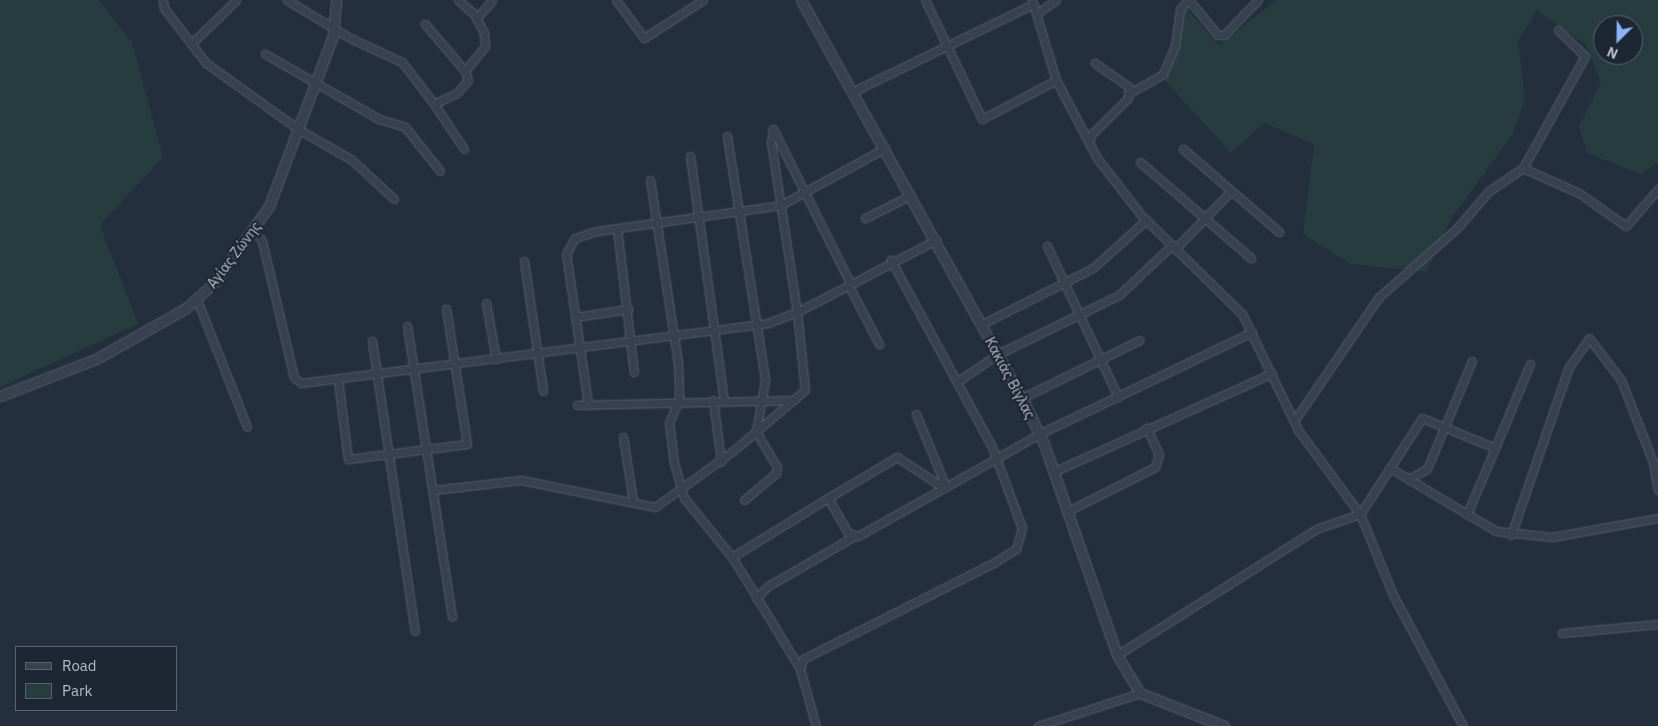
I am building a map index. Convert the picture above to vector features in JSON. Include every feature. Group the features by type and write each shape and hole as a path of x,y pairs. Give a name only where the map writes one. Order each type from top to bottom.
{"street":[{"path":"164,0 162,5 206,63 298,129 352,160 394,199"},
{"path":"191,44 236,0"},
{"path":"286,0 295,2 335,29 402,62 434,104 464,149"},
{"name":"Αγίας Ζώνης","path":"0,396 96,359 197,300 254,231 316,83 335,29 336,0"},
{"path":"458,0 477,18 485,46 465,71"},
{"path":"477,18 492,0"},
{"path":"616,0 644,38 703,0"},
{"name":"Κακιάς Βίγλας","path":"801,0 854,90 1022,398 1039,434 1117,655 1140,693"},
{"path":"925,0 982,119 1056,80"},
{"path":"1036,14 1056,0"},
{"path":"1089,142 1128,94 1163,74 1175,46 1180,9 1189,0 1224,35 1258,0"},
{"path":"854,90 1032,2 1056,80 1089,142 1146,220 1242,314 1294,421 1360,514 1381,570 1462,726"},
{"path":"425,24 465,71 468,80 458,93 434,104"},
{"path":"1294,421 1379,296 1457,228 1489,191 1523,168 1586,56 1558,30"},
{"path":"265,54 379,119 405,127 440,171"},
{"path":"1095,63 1129,87 1128,94"},
{"path":"434,490 521,480 633,501 655,507 681,491 806,390 797,312 781,205 773,128 879,344"},
{"path":"727,136 754,325 765,380 764,400 756,432 777,467 776,473 744,500"},
{"path":"588,404 578,348 566,254 570,244 582,234 781,205 884,148"},
{"path":"1183,149 1230,192 1279,232"},
{"path":"690,156 724,400"},
{"path":"1140,162 1251,258"},
{"path":"1523,168 1579,193 1626,226 1658,189"},
{"path":"650,180 673,334 679,400 668,422 681,491 732,556 800,667 816,726"},
{"path":"958,382 998,354 1120,295 1230,192"},
{"path":"865,218 911,195"},
{"path":"982,324 1093,268 1146,220"},
{"path":"617,228 634,372"},
{"path":"254,231 262,241 294,377 301,383 414,370 631,339 754,325 797,312 891,260 936,240"},
{"path":"1047,246 1118,397"},
{"path":"800,667 803,659 1016,549 1023,520 997,458 891,260"},
{"path":"524,261 543,390"},
{"path":"197,300 247,427"},
{"path":"486,303 496,358"},
{"path":"338,380 348,459 467,444 446,309"},
{"path":"575,317 628,309"},
{"path":"407,326 434,490 452,617"},
{"path":"756,598 768,586 1039,434 1252,332"},
{"path":"1511,535 1569,367 1589,338 1621,380 1653,462 1658,490"},
{"path":"1022,398 1140,340"},
{"path":"372,341 415,631"},
{"path":"1408,479 1427,469 1472,362"},
{"path":"1467,514 1530,364"},
{"path":"1053,472 1272,373"},
{"path":"577,405 679,400 794,400"},
{"path":"713,400 721,460"},
{"path":"916,414 945,487"},
{"path":"1117,655 1316,529 1360,514 1422,418 1495,448"},
{"path":"1066,512 1156,467 1159,455 1147,428"},
{"path":"623,437 633,501"},
{"path":"732,556 897,457 945,487"},
{"path":"1390,468 1467,514 1511,535 1552,538 1658,518"},
{"path":"828,498 853,537"},
{"path":"1562,633 1658,624"},
{"path":"1038,726 1140,693 1224,726"}],"green space":[{"path":"0,0 98,0 132,42 163,157 100,225 138,324 0,387"},
{"path":"1276,0 1658,0 1658,163 1640,174 1587,153 1579,126 1601,83 1594,65 1643,65 1643,15 1593,15 1593,63 1586,45 1537,10 1518,41 1525,100 1512,135 1450,220 1427,272 1350,264 1303,234 1314,144 1264,123 1231,153 1165,81 1186,8 1219,45"}]}
